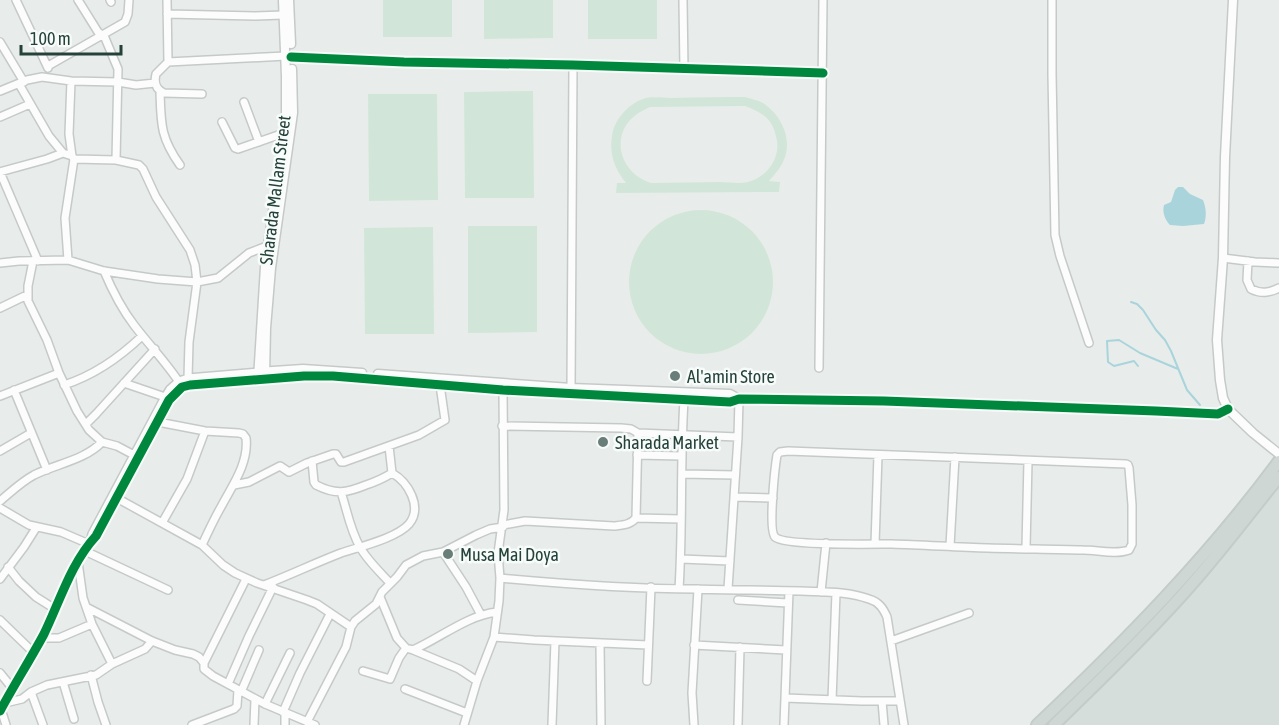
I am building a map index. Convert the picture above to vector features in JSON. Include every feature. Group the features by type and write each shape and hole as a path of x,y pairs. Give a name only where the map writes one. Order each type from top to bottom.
{"main road":[{"path":"1037,725 1170,593 1277,465"},
{"path":"1054,725 1130,651 1184,594 1227,543 1277,465"}],"street":[{"path":"16,0 48,66 50,77"},
{"path":"78,0 98,32 105,38 118,69 116,160"},
{"path":"48,66 126,21 129,0"},
{"path":"167,0 168,62"},
{"name":"Sharada Mallam Street","path":"262,375 271,268 293,113 283,0"},
{"name":"Sharada Mallam Street","path":"262,375 260,328 267,246 286,118 289,0"},
{"path":"683,0 684,70"},
{"path":"819,368 823,0"},
{"path":"1052,0 1055,236 1089,343"},
{"path":"1223,412 1217,340 1223,258 1225,157 1233,0"},
{"path":"168,14 283,15"},
{"path":"0,42 30,104 49,136 63,153 73,158 116,160 139,165 156,197 192,253 197,282 189,342 188,378"},
{"path":"180,165 164,137 161,126 160,91 155,83 156,74 168,62 288,56 404,62 823,73"},
{"path":"571,388 573,65"},
{"path":"0,91 42,77 136,85 155,83"},
{"path":"68,260 65,218 73,158 69,134 71,81"},
{"path":"160,91 202,94"},
{"path":"244,102 259,142"},
{"path":"0,117 30,104"},
{"path":"222,122 235,148 240,149 284,133"},
{"path":"63,153 0,172 35,261 29,276 28,301 52,351 58,373 77,411 94,436 102,442 117,446 134,455"},
{"path":"0,263 68,260 104,272 197,282 218,278 249,254 267,246"},
{"path":"1223,258 1279,263"},
{"path":"1248,261 1247,280 1251,289 1257,292 1271,292 1279,288"},
{"path":"104,272 121,306 181,384"},
{"path":"0,308 27,295"},
{"path":"64,385 108,365 142,336"},
{"path":"86,424 155,349"},
{"path":"6,725 2,708 42,638 67,582 96,536 134,455 165,397 170,389 181,384 190,385 303,369 571,388 730,394 739,399"},
{"path":"0,396 58,373"},
{"path":"115,498 170,400 188,378 262,375 333,376 502,390 730,402 739,399 884,401 1223,412 1253,433 1277,465"},
{"path":"124,383 165,397"},
{"path":"234,485 249,483 280,466 289,472 333,454 336,454 343,463 419,435 444,421 440,385"},
{"path":"14,390 47,470"},
{"path":"464,725 466,713 494,637 497,612 500,578 498,553 503,526 504,490 502,390"},
{"path":"729,589 739,399"},
{"path":"679,589 684,400"},
{"path":"158,422 205,431 239,433 246,438 245,453 234,485 202,545"},
{"path":"502,426 621,428 631,429 638,433 738,437"},
{"path":"162,523 187,479 205,431"},
{"path":"0,452 31,433"},
{"path":"636,518 638,433"},
{"path":"0,501 21,483 83,455 102,442"},
{"path":"264,585 396,533 412,520 415,508 411,494 402,481 392,473 389,446"},
{"path":"780,452 955,457 1127,465 1132,506 1130,548 1124,551 791,542 775,537 772,532 772,498 776,458 780,452"},
{"path":"875,544 878,454"},
{"path":"637,456 682,456"},
{"path":"950,546 955,457"},
{"path":"1026,548 1028,461"},
{"path":"312,462 315,484 328,490 341,492 375,482 392,473"},
{"path":"682,474 735,475"},
{"path":"341,492 349,521 360,547 390,583"},
{"path":"734,497 772,498"},
{"path":"115,498 202,545 234,573 317,604 351,627"},
{"path":"0,508 36,528 61,532 168,590"},
{"path":"307,722 346,647 351,627 376,604 382,592 410,562 423,556 443,552 490,529 525,521 614,526 629,524 636,518 681,519"},
{"path":"0,579 36,528"},
{"path":"821,592 826,543"},
{"path":"443,552 481,615"},
{"path":"681,558 730,561"},
{"path":"78,562 83,597 92,624 112,664"},
{"path":"8,567 36,597 56,609"},
{"path":"500,578 590,585 821,592 861,596 878,603 884,611 891,640 904,725"},
{"path":"246,579 203,667 255,699 315,725"},
{"path":"228,684 273,587"},
{"path":"647,681 651,587"},
{"path":"694,725 692,693 698,589"},
{"path":"784,725 789,591"},
{"path":"832,700 836,593"},
{"path":"380,597 397,638 409,649 459,669 477,681"},
{"path":"738,600 788,603"},
{"path":"88,608 152,641 193,654 204,663"},
{"path":"363,671 390,679 399,658 409,649 481,615 497,612"},
{"path":"891,640 969,613"},
{"path":"285,725 284,712 300,673 330,614"},
{"path":"0,620 34,653"},
{"path":"42,638 59,638 92,624"},
{"path":"494,637 648,645"},
{"path":"2,708 47,685 96,675 112,664 145,649 152,641"},
{"path":"552,725 555,641"},
{"path":"600,643 601,725"},
{"path":"694,645 786,650"},
{"path":"738,725 740,648"},
{"path":"192,725 234,709 258,650"},
{"path":"265,704 290,653"},
{"path":"0,674 14,689"},
{"path":"91,675 106,725"},
{"path":"63,682 74,719"},
{"path":"405,689 466,713"},
{"path":"31,692 43,725"},
{"path":"784,698 900,701"},
{"path":"254,725 255,699"},
{"path":"882,701 884,725"}],"shaded area":[{"path":"1279,477 1279,725 1044,725"}],"green space":[{"path":"383,0 452,0 452,37 383,37"},
{"path":"484,0 553,0 553,38 484,39"},
{"path":"588,0 657,0 657,39 588,39"},
{"path":"533,91 534,198 465,198 464,92"},
{"path":"368,94 437,94 438,200 369,201"},
{"path":"745,97 763,103 775,113 786,134 785,157 769,181 780,182 779,192 616,193 617,183 626,183 614,161 611,149 613,130 623,113 637,101 650,98","holes":["745,106 767,118 773,127 777,141 774,161 760,177 754,180 741,183 651,183 631,171 625,162 621,142 623,132 628,122 650,107"]},
{"path":"701,210 729,215 752,231 768,254 773,282 768,310 752,333 729,349 701,354 673,349 650,333 634,310 629,282 634,254 650,231 673,215"},
{"path":"468,226 537,226 537,332 468,333"},
{"path":"433,227 434,334 365,334 364,228"}],"water":[{"path":"1178,187 1183,187 1190,194 1203,200 1206,212 1204,224 1183,226 1168,223 1165,218 1164,205 1171,202"}],"waterway":[{"path":"1131,302 1143,310 1165,340 1187,390 1200,405"},
{"path":"1138,366 1134,361 1114,366 1108,362 1107,341 1119,340 1140,353 1178,369"}],"cycle path":[{"path":"291,57 823,73"},
{"path":"0,711 44,634 73,570 96,536 169,400 182,387 190,385 304,376 333,376 503,390 730,402 739,399 884,401 1218,414 1228,409"}],"place":[{"name":"Al'amin Store","path":"675,376"},
{"name":"Sharada Market","path":"603,442"},
{"name":"Musa Mai Doya","path":"448,554"}]}
